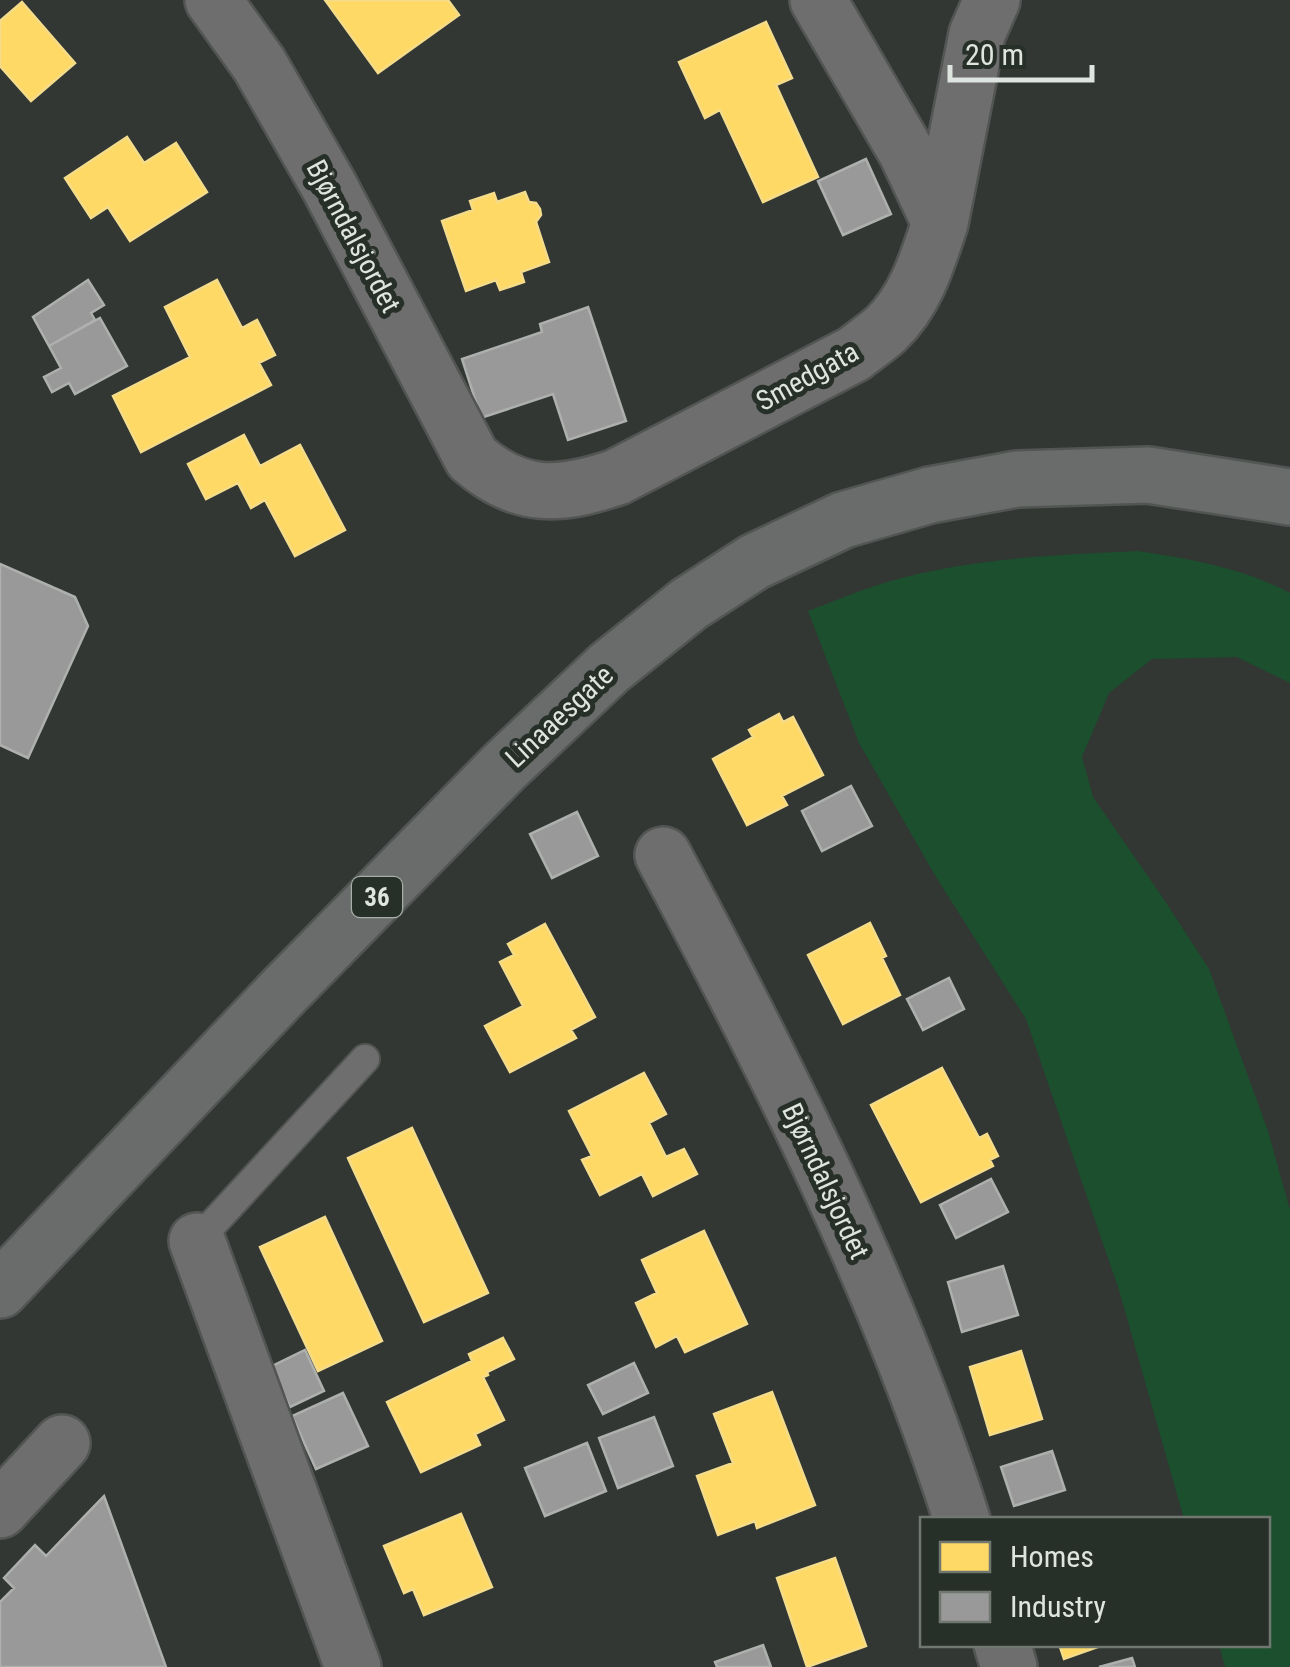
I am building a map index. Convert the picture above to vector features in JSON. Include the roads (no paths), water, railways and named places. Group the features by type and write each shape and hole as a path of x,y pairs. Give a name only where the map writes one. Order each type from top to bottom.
{"highway":[{"name":"Linaaesgate","path":"0,1290 503,768 609,668 688,604 754,562 843,520 930,494 1018,479 1148,476 1290,496"}],"street":[{"name":"Bjørndalsjordet","path":"213,0 259,64 329,186 472,458 491,474"},
{"path":"818,0 907,153 940,223"},
{"name":"Smedgata","path":"491,474 512,484 554,492 582,489 618,478 854,354 885,330 908,302 924,272 940,223 977,34 992,0"},
{"name":"Bjørndalsjordet","path":"664,854 740,1000 856,1240 942,1455 961,1517"},
{"path":"198,1240 353,1667"},
{"path":"0,1510 62,1443"}],"lane":[{"path":"198,1240 365,1059"}]}
